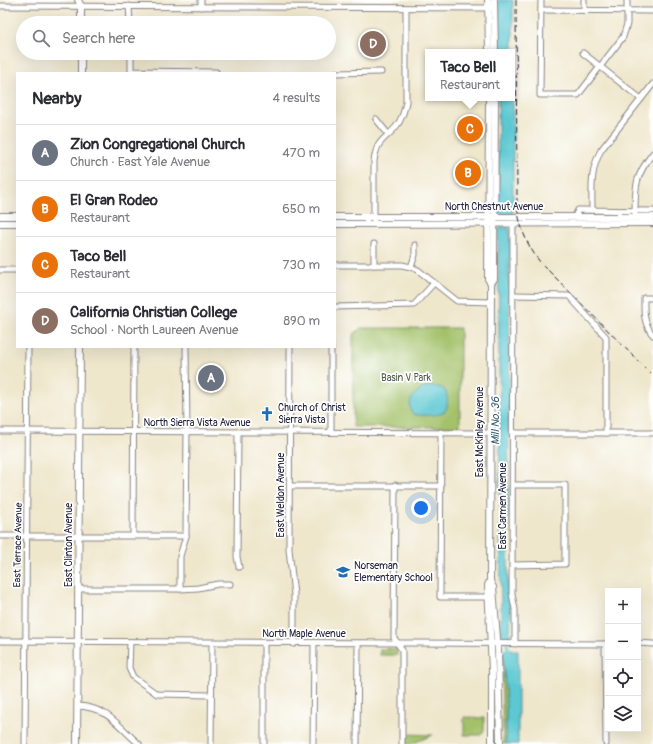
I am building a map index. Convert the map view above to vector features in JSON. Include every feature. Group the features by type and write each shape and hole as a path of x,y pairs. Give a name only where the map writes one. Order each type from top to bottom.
{"main road":[{"path":"80,16 79,3 85,0"},
{"path":"488,0 491,8 495,49"},
{"path":"489,49 491,8 494,0"},
{"path":"81,60 81,72"},
{"name":"East McKinley Avenue","path":"489,101 488,113 500,221"},
{"name":"East McKinley Avenue","path":"492,744 497,644 488,597 488,585 490,581 490,283 488,278 500,221 495,172 495,101"},
{"path":"488,113 491,117 492,155 495,172"},
{"path":"0,216 16,216"},
{"name":"North Chestnut Avenue","path":"336,224 500,221 522,218 574,216 635,217 653,223"},
{"path":"577,223 580,219 591,219 597,216"},
{"name":"North Chestnut Avenue","path":"336,217 429,217 577,223 653,216"},
{"path":"389,224 403,221 423,221 429,217"},
{"path":"0,223 16,223"},
{"name":"East Clinton Avenue","path":"77,744 79,642 80,348"},
{"name":"East McKinley Avenue","path":"490,581 493,587 497,644 500,744"}],"street":[{"path":"201,0 201,6"},
{"path":"541,0 540,95 578,95 623,37 627,24 627,0"},
{"path":"584,0 584,10"},
{"path":"0,6 79,3 129,6 491,8"},
{"path":"129,6 130,16"},
{"path":"374,224 374,160 378,144 399,123 403,116 406,102 406,8"},
{"path":"541,10 653,11"},
{"path":"583,53 641,99"},
{"path":"131,60 131,71 216,72"},
{"path":"336,73 381,72"},
{"path":"592,210 592,177 596,159 601,150 653,84"},
{"path":"376,119 388,134"},
{"path":"635,217 635,190 637,181 642,167 651,160 653,153"},
{"path":"574,216 578,210 592,210 635,217 653,211"},
{"name":"East Carmen Avenue","path":"500,221 513,295 512,594 515,609 515,644"},
{"path":"374,244 374,265"},
{"path":"411,267 415,254 415,245"},
{"path":"336,265 402,265 411,267 457,301 490,302"},
{"path":"0,270 16,270"},
{"path":"336,307 414,305 434,283"},
{"path":"513,295 569,296 606,337 606,433"},
{"path":"653,298 644,298 644,319 653,335"},
{"name":"East Terrace Avenue","path":"25,744 28,348"},
{"path":"133,535 134,348"},
{"path":"180,589 180,556 186,536 186,348"},
{"name":"East Weldon Avenue","path":"290,348 289,549 294,595 294,644"},
{"path":"331,348 331,432"},
{"name":"North Sierra Vista Avenue","path":"0,431 490,433"},
{"path":"238,432 236,557 239,568"},
{"path":"441,432 440,597 488,597"},
{"path":"512,433 653,433"},
{"path":"395,485 394,638 402,650 402,744"},
{"path":"512,565 564,564 565,485 513,485"},
{"path":"290,486 441,486"},
{"path":"0,536 186,536"},
{"path":"79,589 180,589 230,584"},
{"name":"North Maple Avenue","path":"0,641 264,644 605,644"},
{"path":"130,642 129,668 134,677 157,694 211,695"},
{"path":"212,643 212,744"},
{"path":"313,744 314,643"},
{"path":"264,644 264,744"},
{"path":"357,744 358,644"},
{"path":"641,644 653,644"},
{"path":"606,744 607,660"},
{"path":"78,706 87,706 100,711 116,722 136,743"}],"green space":[{"name":"Basin V Park","path":"361,328 460,328 460,427 353,427 353,335"},
{"path":"380,649 397,649 397,655 380,655"},
{"path":"503,652 506,707 506,744 503,744 501,654"},
{"path":"464,717 484,718 484,730 481,735 464,735"},
{"path":"407,734 433,735 411,744 406,744"}],"water":[{"path":"498,0 513,0 513,49 498,49"},
{"path":"498,101 513,101 513,213 501,215 498,213"},
{"path":"501,227 508,227 510,229 508,594 511,609 510,639 504,638 501,635 498,230"},
{"path":"429,386 444,389 447,401 446,410 434,415 413,414 410,405 411,400 416,393"},
{"path":"504,650 518,650 518,744 506,744"}],"waterway":[{"name":"Mill No. 36","path":"507,635 508,655"}],"railway":[{"path":"516,0 517,201 521,226 527,241 540,262 653,376"}],"place":[{"name":"California Christian College","path":"373,44"},
{"name":"Taco Bell","path":"470,129"},
{"name":"El Gran Rodeo","path":"468,173"},
{"name":"Zion Congregational Church","path":"211,378"},
{"name":"Church of Christ Sierra Vista","path":"267,414"},
{"name":"Norseman Elementary School","path":"343,572"}]}
